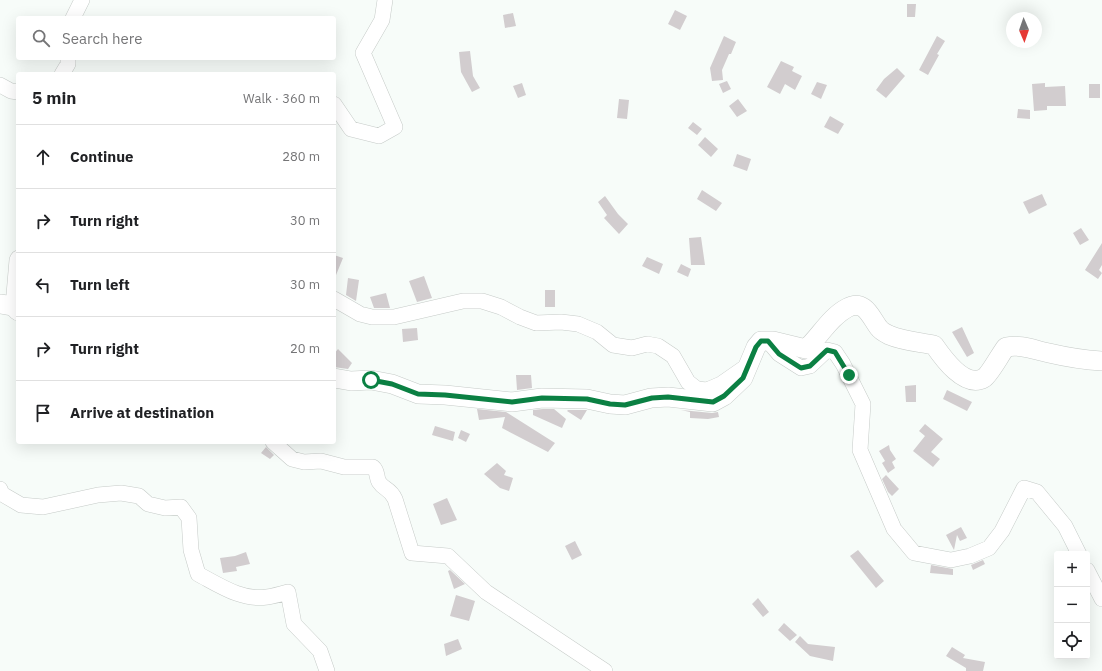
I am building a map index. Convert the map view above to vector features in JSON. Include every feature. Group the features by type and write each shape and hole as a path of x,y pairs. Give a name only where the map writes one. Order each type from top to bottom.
{"main road":[{"path":"336,378 350,381 371,380 418,394 445,395 512,402 542,398 587,399 610,404 625,405 652,398 668,397 713,402 724,396 743,378 756,347 761,341 773,340 806,349 814,342 834,318 848,307 856,306 867,309 879,330 889,335 906,340 934,345 944,360 964,378 977,380 986,377 1006,347 1015,345 1086,360 1102,361"}],"street":[{"path":"74,16 82,0"},
{"path":"336,125 379,136 395,127 363,53 382,20 385,0"},
{"path":"63,72 68,64 68,60"},
{"path":"0,85 11,91 16,92"},
{"path":"336,107 351,129"},
{"path":"10,307 16,267"},
{"path":"336,300 360,314 372,317 394,317 463,301 482,301 501,306 520,317 536,323 561,322 578,324 598,332 613,345 632,348 647,344 658,346 673,356 688,382 696,389 706,390 721,384 749,364"},
{"path":"768,341 779,354 801,368 810,366 827,350 835,352 843,364 863,404 860,450 894,529 914,553 951,560 970,556 989,548 1002,531 1024,488 1037,492 1065,526 1078,551"},
{"path":"276,444 292,458 304,462 321,461 344,467 373,467 376,470 379,482 392,491 412,553 448,556 486,592 605,671"},
{"path":"0,489 2,494 21,505 43,507 98,494 121,493 139,496 148,504 165,508 181,507 189,518 191,550 198,574 233,593 248,596 266,597 288,592 294,624 320,651 327,671"},
{"path":"1090,576 1102,599"}],"building":[{"path":"907,4 916,4 915,17 907,17"},
{"path":"675,10 687,16 680,30 668,24"},
{"path":"513,13 516,26 505,28 503,15"},
{"path":"724,36 736,42 722,70 723,80 712,81 710,68"},
{"path":"937,36 945,41 937,54 939,55 928,75 919,70"},
{"path":"470,51 473,76 480,88 472,92 461,72 459,52"},
{"path":"781,61 794,67 792,71 802,76 795,90 785,84 780,94 767,87"},
{"path":"897,68 905,76 886,98 876,90 884,79"},
{"path":"727,81 731,89 723,93 719,84"},
{"path":"817,82 827,85 821,99 811,94"},
{"path":"522,83 526,95 518,98 513,86"},
{"path":"1045,83 1045,87 1065,86 1066,106 1047,106 1047,110 1034,111 1032,84"},
{"path":"1089,84 1100,84 1100,98 1089,98"},
{"path":"619,99 629,100 627,119 617,118"},
{"path":"738,99 747,111 737,117 729,106"},
{"path":"1018,109 1030,110 1030,119 1017,118"},
{"path":"830,116 844,124 838,134 824,127"},
{"path":"693,122 702,129 697,135 688,128"},
{"path":"705,137 718,149 711,157 698,145"},
{"path":"737,154 751,159 747,171 733,166"},
{"path":"702,190 722,203 716,211 697,199"},
{"path":"1042,194 1047,205 1029,214 1023,202"},
{"path":"605,196 618,214 628,224 619,234 604,218 607,215 598,202"},
{"path":"1081,228 1089,240 1080,245 1073,233"},
{"path":"701,237 705,265 691,265 689,238"},
{"path":"1102,243 1102,265 1099,270 1102,273 1098,279 1085,270"},
{"path":"336,256 343,258 336,275"},
{"path":"647,257 663,264 659,274 642,266"},
{"path":"681,264 691,269 688,277 677,272"},
{"path":"424,276 432,298 417,302 409,281"},
{"path":"348,278 359,280 356,301 346,295"},
{"path":"545,290 555,290 555,307 545,307"},
{"path":"386,293 390,308 374,308 370,297"},
{"path":"962,327 974,353 967,357 952,332"},
{"path":"417,328 418,340 403,342 402,329"},
{"path":"338,349 352,363 348,369 336,367 336,352"},
{"path":"516,375 531,375 532,388 517,390"},
{"path":"916,385 916,402 906,402 905,386"},
{"path":"947,390 972,402 967,411 943,399"},
{"path":"477,409 506,412 555,443 548,452 502,428 505,417 479,420"},
{"path":"554,409 566,419 562,428 533,415 533,410"},
{"path":"587,410 581,420 567,411"},
{"path":"681,410 712,413 718,412 719,417 708,419 690,418 690,412"},
{"path":"925,424 943,439 931,452 940,459 933,467 913,451 925,436 919,431"},
{"path":"435,426 455,432 453,441 432,435"},
{"path":"461,430 470,434 466,442 458,438"},
{"path":"889,445 890,450 896,459 892,462 895,468 888,473 882,463 885,461 879,451"},
{"path":"266,447 274,455 270,459 261,453"},
{"path":"497,463 506,471 504,475 513,478 509,491 500,488 484,474"},
{"path":"886,475 899,489 892,496 888,492 882,479"},
{"path":"447,498 457,520 441,525 433,504"},
{"path":"961,527 967,538 960,541 957,535 954,550 946,535"},
{"path":"575,541 582,555 572,560 565,546"},
{"path":"858,550 884,581 876,588 850,556"},
{"path":"246,552 250,564 236,567 237,571 223,573 220,558 235,556"},
{"path":"983,560 985,564 973,570 971,565"},
{"path":"931,565 953,569 953,575 930,573"},
{"path":"450,570 465,584 454,589 448,571"},
{"path":"456,595 475,601 469,621 450,616"},
{"path":"758,598 769,612 763,617 752,604"},
{"path":"784,623 797,635 790,641 778,630"},
{"path":"800,636 808,644 835,647 833,661 810,656 795,642"},
{"path":"458,639 462,649 446,656 444,644"},
{"path":"952,647 965,655 963,658 985,662 983,671 966,671 966,668 946,656"}],"route":[{"path":"371,380 392,384 418,394 445,395 512,402 542,398 587,399 610,404 625,405 652,398 668,397 713,402 724,396 743,378 756,347 761,341 768,341 779,354 801,368 810,366 827,350 835,352 849,375"}]}
